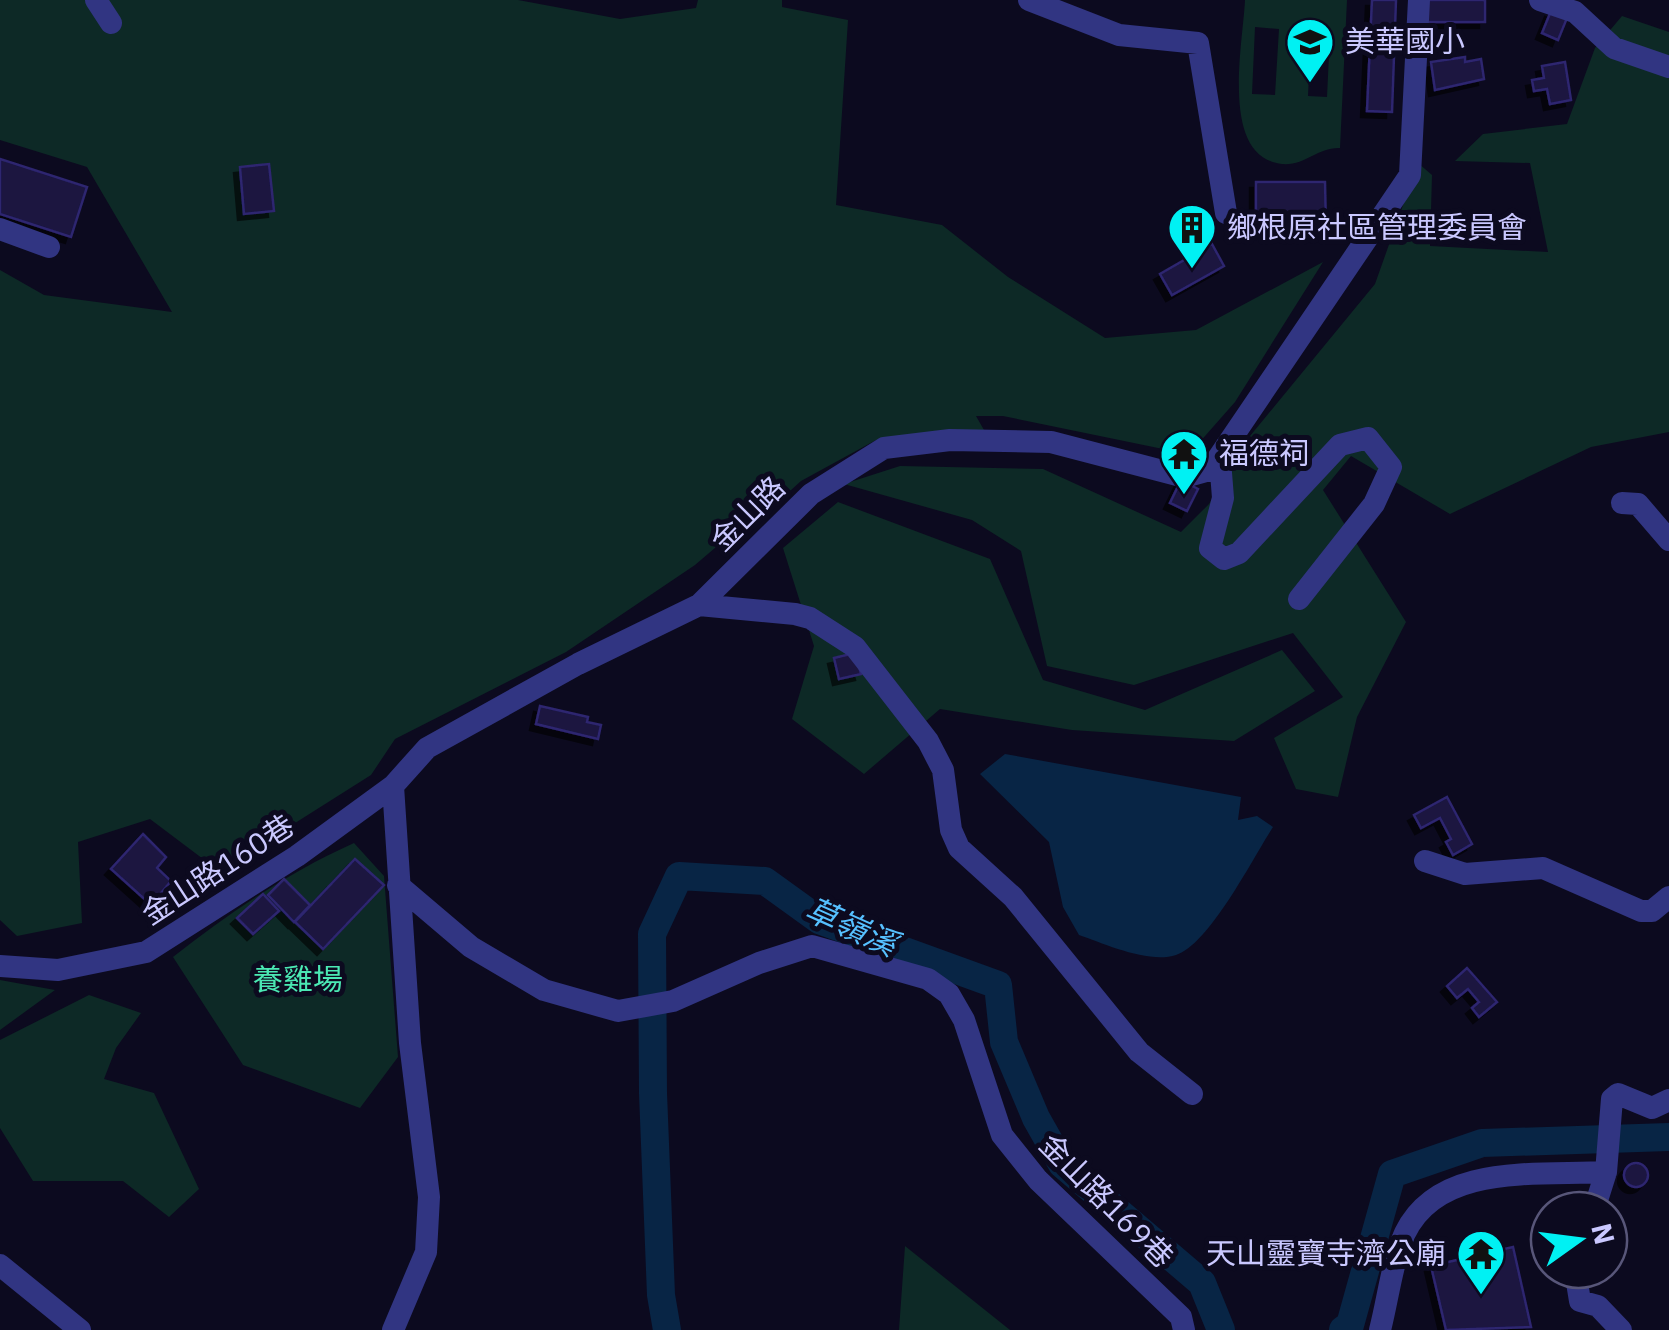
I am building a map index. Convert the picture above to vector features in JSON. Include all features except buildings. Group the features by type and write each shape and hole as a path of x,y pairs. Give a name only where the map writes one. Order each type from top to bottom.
{"street":[{"path":"96,0 111,23"},
{"path":"1030,0 1119,35 1198,44 1226,213"},
{"path":"1299,599 1374,504 1391,467 1368,438 1340,445 1239,553 1224,558 1210,548 1223,498 1220,460 1410,176 1419,0"},
{"path":"1540,0 1575,12 1614,48 1669,67"},
{"path":"0,229 49,247"},
{"name":"金山路","path":"393,786 427,748 578,664 698,605 811,494 884,448 950,440 1051,442 1185,478 1199,477 1220,460"},
{"path":"1622,503 1638,504 1669,540"},
{"path":"698,605 810,618 855,647 885,680 943,770 951,830 959,848 1013,897 1139,1052 1192,1094"},
{"path":"392,1330 426,1252 429,1197 410,1043 393,786"},
{"name":"金山路160巷","path":"0,966 58,970 146,952 297,856 393,786"},
{"path":"1426,861 1465,874 1543,868 1641,911 1652,912 1669,897"},
{"name":"金山路169巷","path":"398,884 471,947 544,990 618,1011 673,1001 760,962 812,946 928,979 948,994 964,1020 1002,1135 1038,1180 1180,1317 1184,1330"},
{"path":"1600,1190 1606,1172 1610,1107 1618,1094 1652,1108 1669,1100"},
{"path":"1380,1330 1404,1234 1427,1200 1465,1181 1606,1172"},
{"path":"0,1266 80,1330"},
{"path":"1578,1290 1580,1301 1598,1306 1621,1330"}],"green space":[{"path":"0,0 518,0 620,19 696,8 698,0 782,0 782,7 848,20 836,205 942,225 1008,277 1105,338 1196,330 1323,262 1235,402 1198,444 1163,449 1003,416 976,416 984,430 876,440 801,481 738,538 736,530 695,565 566,652 395,739 371,775 219,871 150,819 78,842 82,923 17,936 0,920 0,270 44,295 172,312 87,167 0,140"},
{"path":"1245,0 1347,0 1340,148 1282,164 1262,157 1249,142 1239,96","holes":["1255,27 1279,29 1275,95 1252,94","1311,31 1330,33 1327,97 1308,96"]},
{"path":"1622,16 1669,32 1669,432 1591,447 1450,514 1351,456 1323,490 1406,622 1357,717 1338,797 1296,789 1274,738 1343,697 1293,633 1134,685 1047,666 1021,551 972,520 844,484 900,466 1043,469 1181,532 1209,504 1250,436 1375,284 1418,163 1432,175 1430,246 1548,252 1530,163 1455,161 1483,134 1567,124 1595,48"},
{"path":"838,502 990,559 1043,680 1145,710 1282,650 1315,691 1234,741 1072,730 940,709 864,774 792,719 814,646 783,548"},
{"name":"養雞場","path":"354,843 384,876 398,1057 360,1108 243,1065 173,957 260,894"},
{"path":"0,980 55,990 0,1030"},
{"path":"89,995 141,1013 116,1048 104,1079 154,1093 199,1189 169,1217 123,1181 33,1181 0,1128 0,1040"},
{"path":"905,1246 1010,1330 899,1330"}],"water":[{"path":"1005,754 1241,797 1238,820 1257,816 1273,827 1216,918 1189,948 1165,957 1127,952 1079,935 1063,907 1049,842 980,774"}],"waterway":[{"name":"草嶺溪","path":"667,1330 661,1295 653,1093 652,934 679,876 765,881 819,920 998,985 1004,1042 1036,1118 1062,1164 1202,1283 1221,1330"},
{"name":"草嶺溪","path":"1343,1330 1350,1325 1392,1174 1482,1143 1669,1137"}],"place":[{"name":"美華國小","path":"1310,84"},
{"name":"鄉根原社區管理委員會","path":"1192,270"},
{"name":"福德祠","path":"1184,496"},
{"name":"天山靈寶寺濟公廟","path":"1481,1296"}]}
